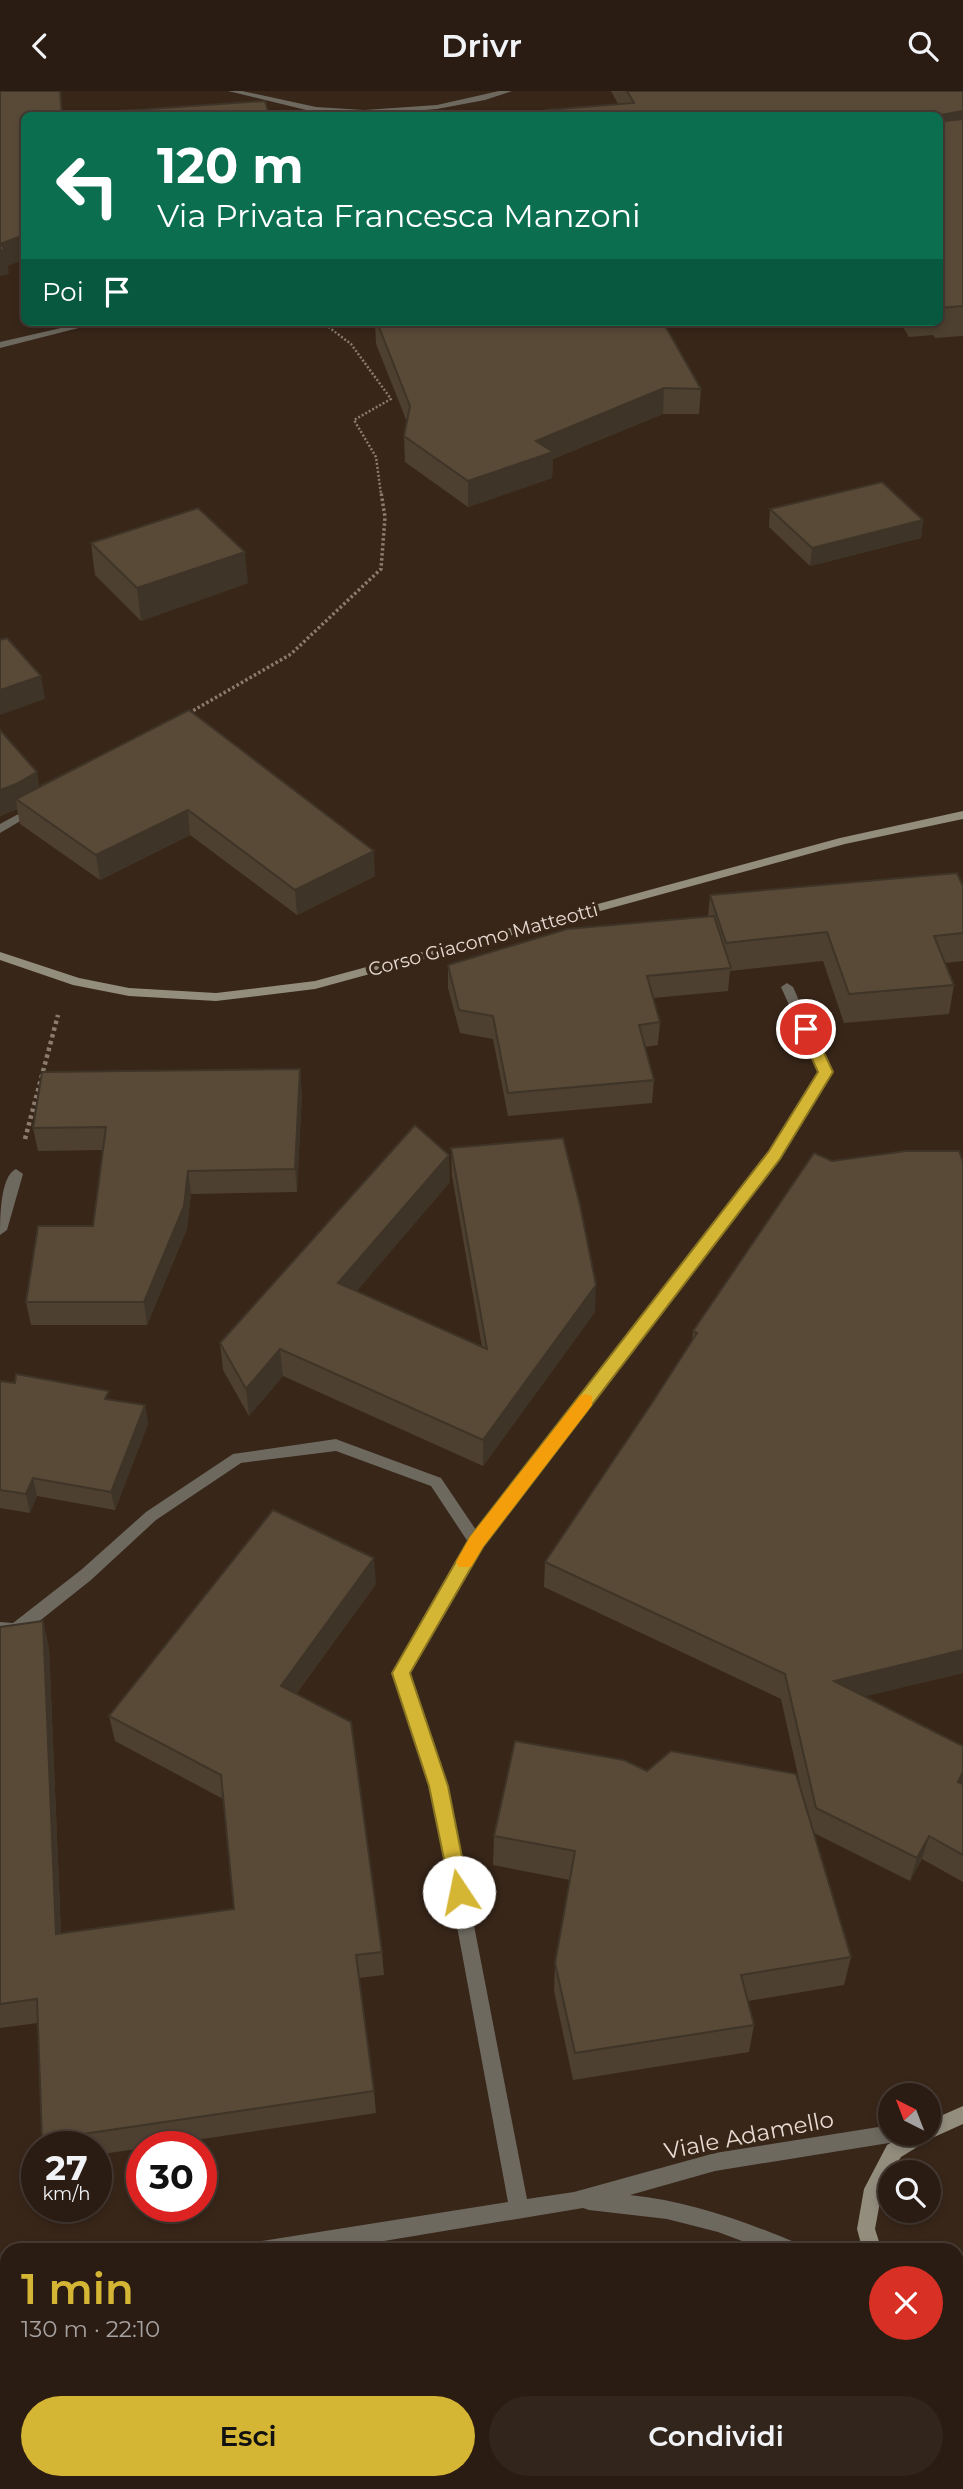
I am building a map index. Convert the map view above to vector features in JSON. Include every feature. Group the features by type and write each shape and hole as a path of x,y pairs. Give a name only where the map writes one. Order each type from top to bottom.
{"main road":[{"name":"Corso Giacomo Matteotti","path":"0,956 77,982 129,992 216,997 315,985 844,841 963,815"},
{"path":"942,2125 963,2115"},
{"path":"870,2243 866,2229 873,2189 894,2151 903,2146"}],"street":[{"path":"232,91 316,109 384,112"},
{"path":"411,112 508,91"},
{"path":"0,345 81,326"},
{"path":"0,829 42,803"},
{"path":"520,2209 439,1786 401,1673 476,1542 775,1155 825,1072 786,987"},
{"path":"0,1230 16,1174"},
{"path":"0,1629 16,1630 86,1574 151,1516 238,1458 336,1445 436,1482 476,1542"},
{"name":"Viale Adamello","path":"311,2243 574,2201 715,2162 878,2136"},
{"name":"Viale Adamello","path":"574,2201 629,2202 680,2211 746,2230 774,2243"}],"path":[{"path":"182,717 291,654 322,629 381,569 384,517 376,457 354,420 391,399 351,344 327,326"},
{"path":"16,1174 61,1002"}],"building":[{"path":"0,91 60,91 62,112 21,112 21,236 0,244"},
{"path":"627,91 963,91 963,111 943,115 943,112 546,110 634,103"},
{"path":"265,101 268,112 106,112"},
{"path":"943,119 963,119 963,306 943,308"},
{"path":"379,326 665,326 701,389 664,388 536,441 553,452 468,481 404,436 410,406"},
{"path":"882,482 923,520 812,548 770,509"},
{"path":"198,508 245,552 137,588 91,543"},
{"path":"7,638 41,676 0,690 0,640"},
{"path":"189,710 374,851 295,890 188,810 96,855 16,799"},
{"path":"0,730 37,772 0,790"},
{"path":"957,873 963,886 963,933 934,936 954,985 849,994 827,932 726,943 710,895"},
{"path":"714,916 731,968 647,976 660,1022 639,1025 654,1080 508,1093 493,1016 459,1010 448,965 567,929"},
{"path":"300,1069 295,1169 188,1171 184,1206 144,1302 26,1302 38,1226 93,1226 106,1127 33,1128 42,1072"},
{"path":"415,1125 449,1155 338,1283 487,1349 451,1148 563,1138 580,1205 596,1285 483,1440 280,1349 246,1389 220,1343"},
{"path":"906,1151 959,1151 963,1162 963,1650 834,1681 963,1746 963,1772 958,1782 963,1784 963,1855 929,1836 917,1858 816,1808 785,1674 545,1562 697,1333 693,1331 814,1153 832,1161"},
{"path":"16,1374 109,1391 105,1399 145,1405 111,1492 33,1478 26,1494 0,1490 0,1383 15,1383"},
{"path":"273,1510 374,1558 281,1686 351,1722 382,1952 356,1955 374,2091 103,2131 42,2131 37,1999 0,2004 0,1627 43,1621 56,1934 234,1909 221,1775 109,1716"},
{"path":"515,1741 624,1760 647,1771 671,1751 796,1774 851,1957 741,1975 754,2025 575,2053 555,1963 575,1851 494,1836"}],"slow traffic":[{"path":"465,1562 476,1542 586,1400"}],"route":[{"path":"459,1892 439,1786 401,1673 476,1542 775,1155 825,1072 806,1029"}]}
